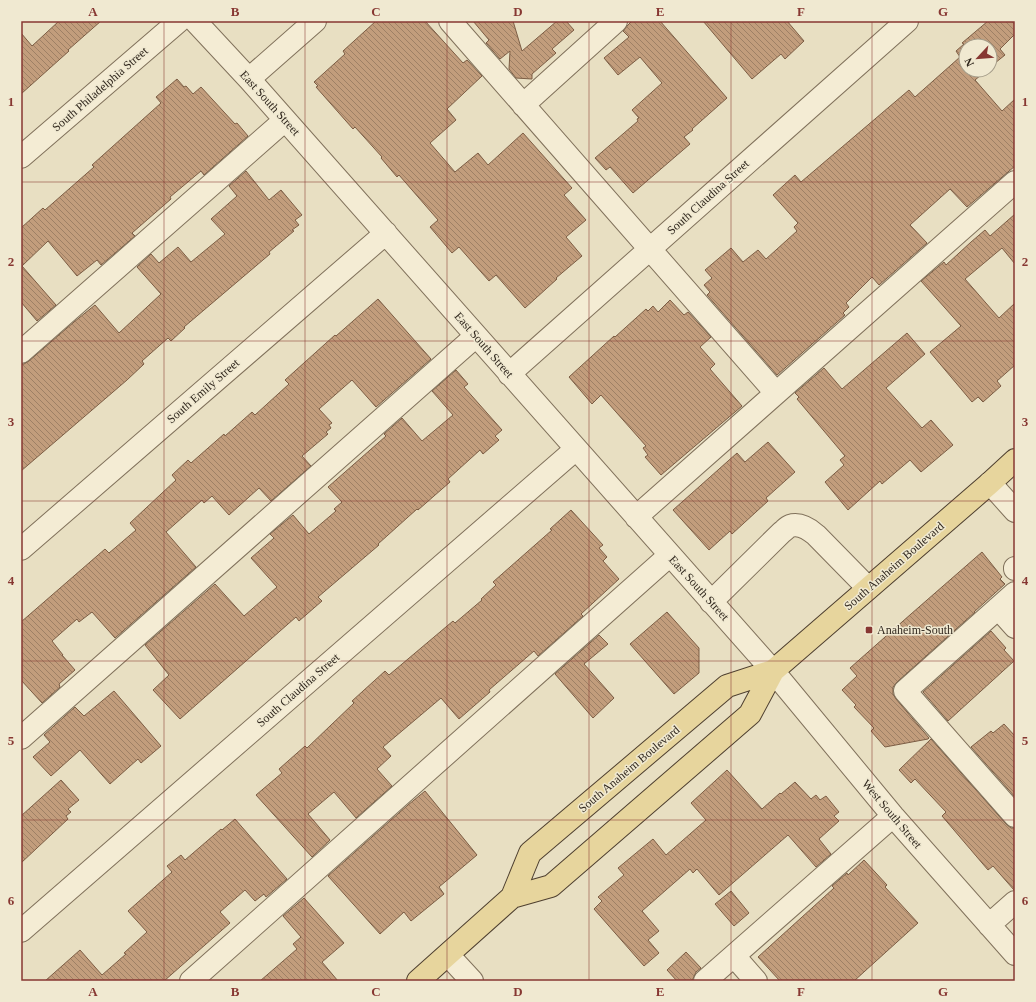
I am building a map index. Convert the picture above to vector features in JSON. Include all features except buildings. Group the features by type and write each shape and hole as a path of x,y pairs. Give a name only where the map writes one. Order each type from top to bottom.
{"main road":[{"name":"South Anaheim Boulevard","path":"418,981 512,897 551,886 709,750 750,714 773,671 1015,460"},
{"name":"South Anaheim Boulevard","path":"512,897 530,853 727,686 773,671"}],"street":[{"name":"South Philadelphia Street","path":"21,157 179,21"},
{"name":"East South Street","path":"195,21 249,79 386,233 773,671"},
{"path":"249,79 315,21"},
{"path":"450,21 776,393"},
{"path":"523,104 616,21"},
{"name":"South Claudina Street","path":"510,374 907,21"},
{"path":"21,352 285,120"},
{"path":"636,517 1015,182"},
{"name":"South Emily Street","path":"21,548 386,233"},
{"path":"21,738 476,336"},
{"name":"South Claudina Street","path":"21,931 576,448"},
{"path":"990,483 1015,511"},
{"path":"711,602 782,532 790,526 803,527 816,535 868,588"},
{"path":"191,981 670,555"},
{"path":"1015,593 905,691 1015,816"},
{"path":"998,608 1015,627"},
{"name":"West South Street","path":"773,671 893,816 1015,954"},
{"path":"705,981 893,816"},
{"path":"989,925 1015,902"},
{"path":"448,954 472,981"},
{"path":"734,956 756,981"}],"place":[{"name":"Anaheim-South","path":"869,630"}]}
